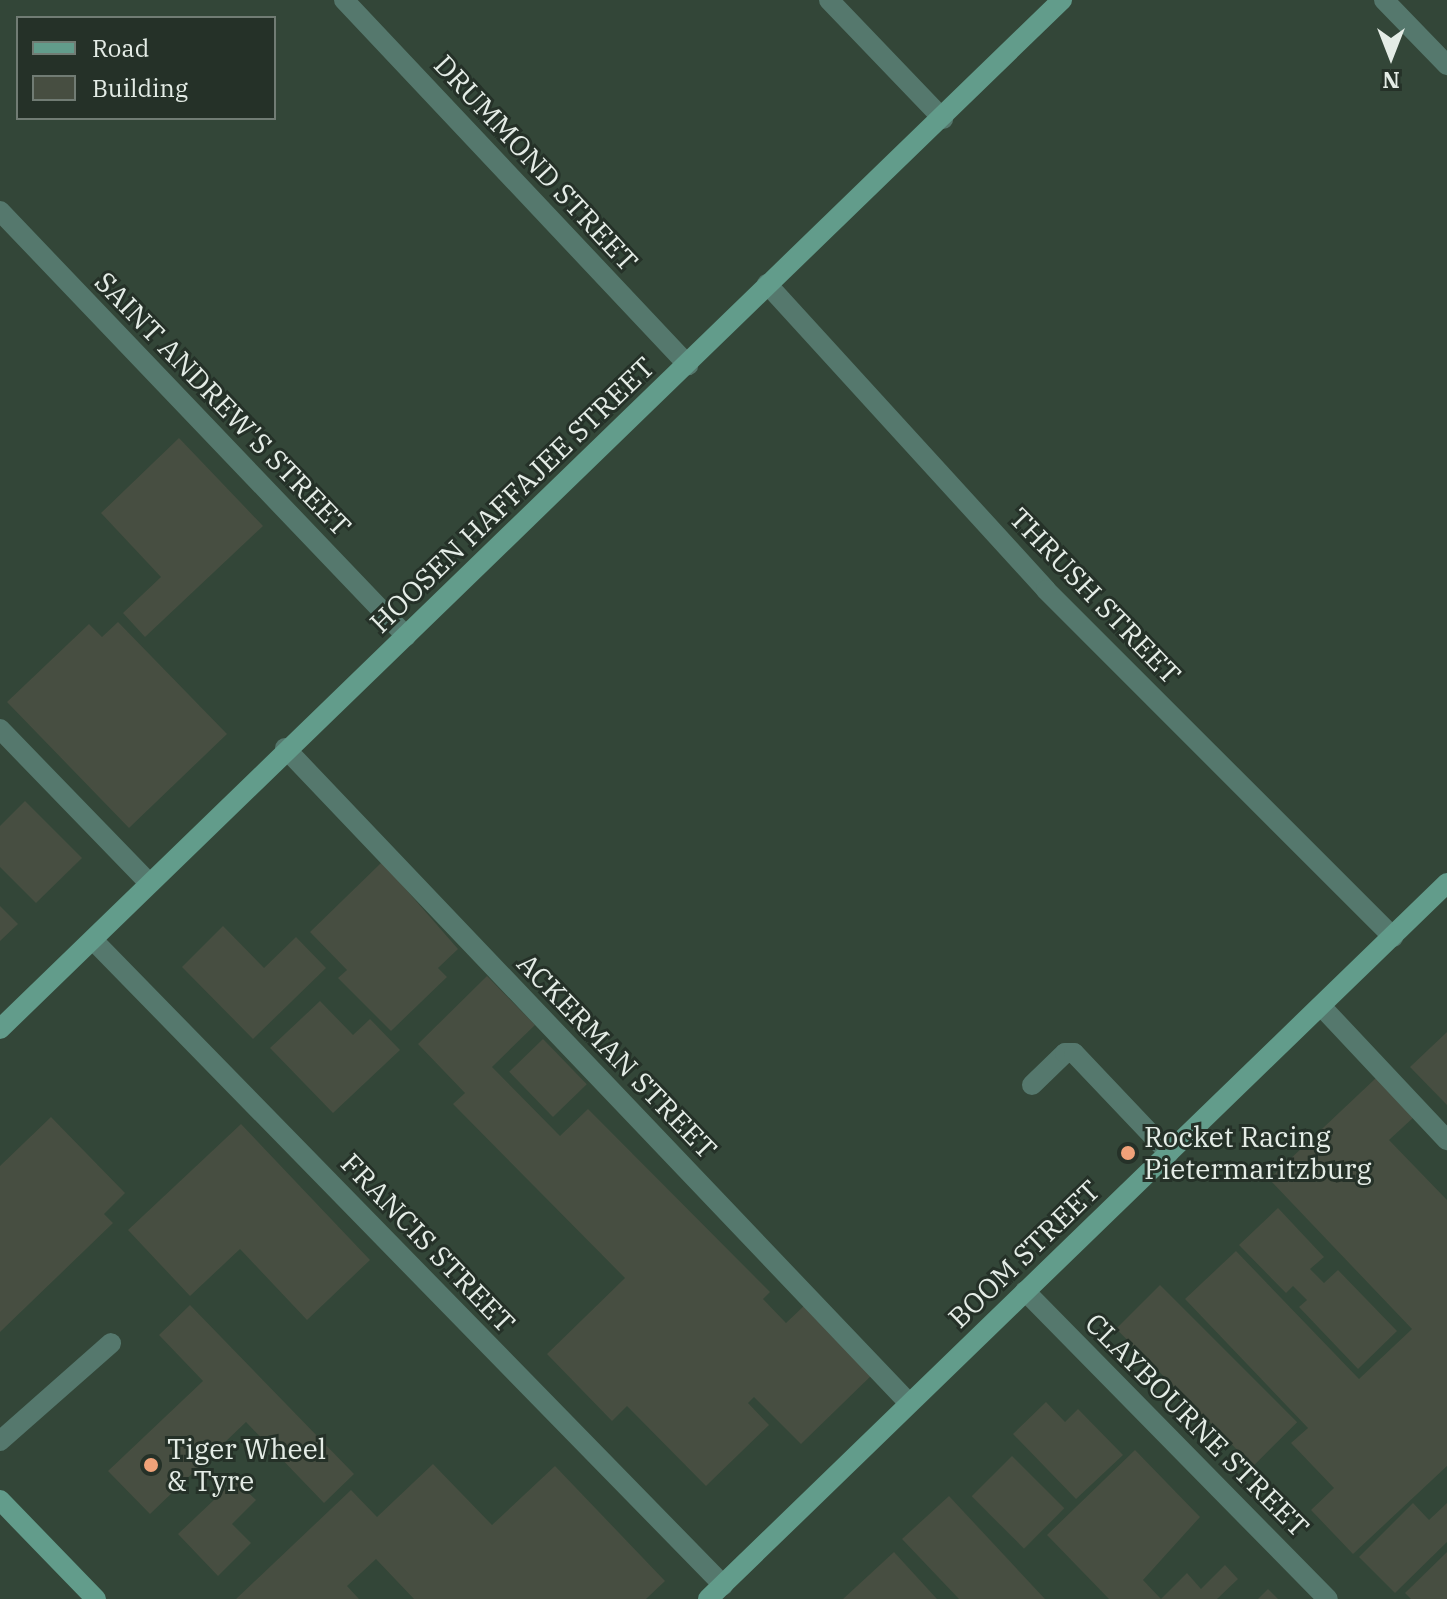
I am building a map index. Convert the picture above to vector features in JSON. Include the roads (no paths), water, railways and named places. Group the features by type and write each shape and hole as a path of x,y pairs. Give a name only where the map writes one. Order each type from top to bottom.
{"street":[{"name":"DRUMMOND STREET","path":"344,0 688,365"},
{"path":"829,0 943,119"},
{"name":"HOOSEN HAFFAJEE STREET","path":"0,1029 285,748 688,365 767,284 943,119 1062,0"},
{"path":"1384,0 1447,65"},
{"name":"SAINT ANDREW'S STREET","path":"0,211 406,636"},
{"name":"THRUSH STREET","path":"767,284 1046,590 1393,937"},
{"path":"0,729 149,883"},
{"name":"ACKERMAN STREET","path":"285,748 909,1403"},
{"name":"BOOM STREET","path":"716,1592 1447,883"},
{"name":"FRANCIS STREET","path":"93,940 716,1592"},
{"path":"1321,1006 1447,1140"},
{"path":"1032,1085 1065,1053 1074,1053 1169,1153"},
{"name":"CLAYBOURNE STREET","path":"1025,1291 1328,1599"},
{"path":"0,1441 111,1343"},
{"path":"0,1500 96,1599"}],"place":[{"name":"Rocket Racing Pietermaritzburg","path":"1128,1153"},
{"name":"Tiger Wheel & Tyre","path":"151,1465"}]}
